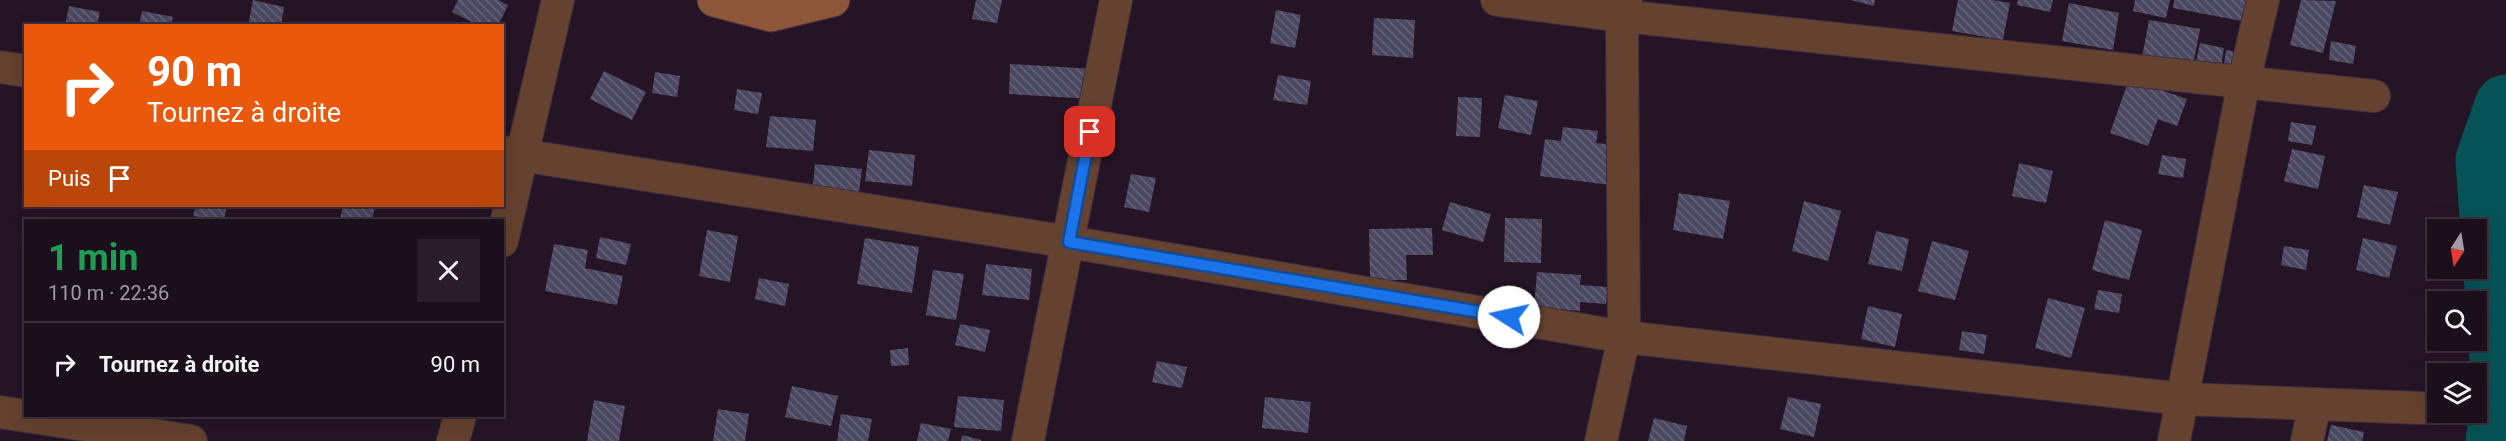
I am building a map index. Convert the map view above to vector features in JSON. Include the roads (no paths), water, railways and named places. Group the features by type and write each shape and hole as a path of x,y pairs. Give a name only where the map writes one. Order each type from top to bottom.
{"street":[{"path":"504,225 513,153 558,0"},
{"path":"714,0 771,15 833,0"},
{"path":"1028,441 1116,0"},
{"path":"1497,0 1624,8 2373,96"},
{"path":"2174,441 2244,81 2263,0"},
{"path":"1601,441 1624,337 1624,8"},
{"path":"0,67 24,71"},
{"path":"513,153 1069,242 1624,337 2183,399 2421,408"},
{"path":"2307,441 2314,404"},
{"path":"0,412 24,416"},
{"path":"33,417 191,441"},
{"path":"453,441 460,417"}],"waterway":[{"path":"2497,441 2504,401 2487,160 2506,106"}]}
